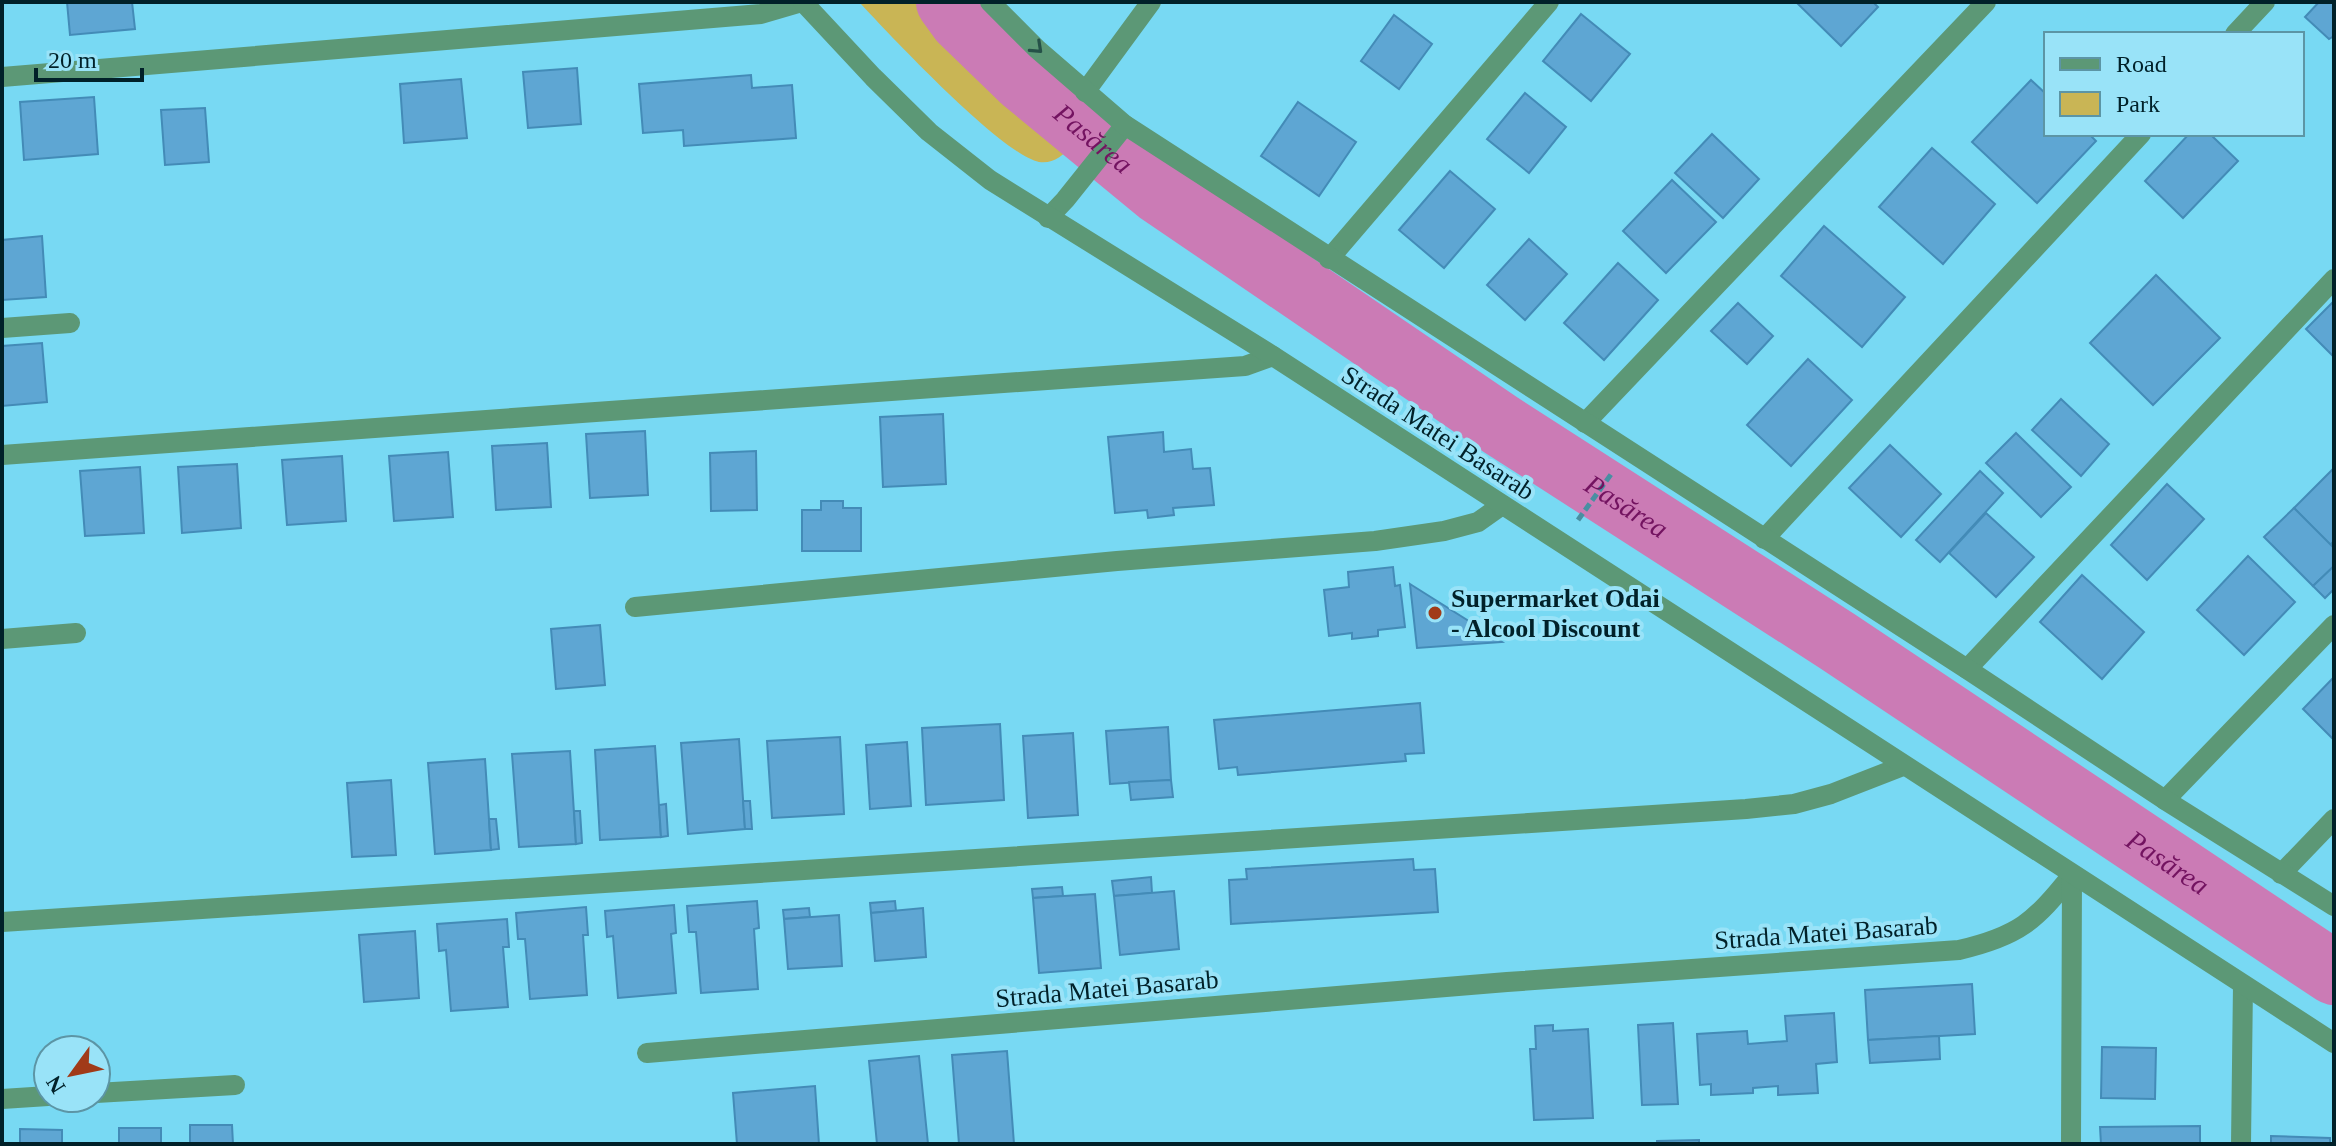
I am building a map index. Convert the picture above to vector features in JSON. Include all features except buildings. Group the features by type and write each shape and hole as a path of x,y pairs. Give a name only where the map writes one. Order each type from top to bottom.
{"street":[{"path":"2,77 761,14 802,2"},
{"name":"Strada Matei Basarab","path":"802,2 929,132 990,180 1273,356 2334,1043"},
{"path":"990,2 1085,92 1119,134 1329,259 2334,906"},
{"path":"1085,92 1151,2"},
{"path":"1329,259 1549,2"},
{"path":"1585,423 1986,2"},
{"path":"2237,32 2265,2"},
{"path":"1048,218 1119,134"},
{"path":"1764,539 2139,136"},
{"path":"1967,669 2334,279"},
{"path":"2,328 70,323"},
{"path":"2,455 1245,366 1273,356"},
{"path":"635,607 1117,561 1375,541 1444,531 1478,522 1502,505"},
{"path":"2165,800 2334,625"},
{"path":"2,639 76,633"},
{"path":"2,922 1746,809 1819,798 1903,766"},
{"path":"2281,874 2334,819"},
{"path":"2071,1144 2072,875"},
{"name":"Strada Matei Basarab","path":"647,1053 1507,982 1959,950 1997,940 2025,925 2072,875"},
{"path":"2241,1144 2243,985"},
{"path":"112,1092 235,1085"},
{"path":"2,1099 32,1097"}],"path":[{"path":"1561,544 1627,451"}],"green space":[{"path":"859,2 925,2 978,61 1071,146 1049,162 1039,162 1022,154 946,91"}],"waterway":[{"name":"Pasărea","path":"948,2 961,20 1023,80 1159,192 1501,425 1837,641 2334,973"}],"place":[{"name":"Supermarket Odai - Alcool Discount","path":"1435,613"}]}
